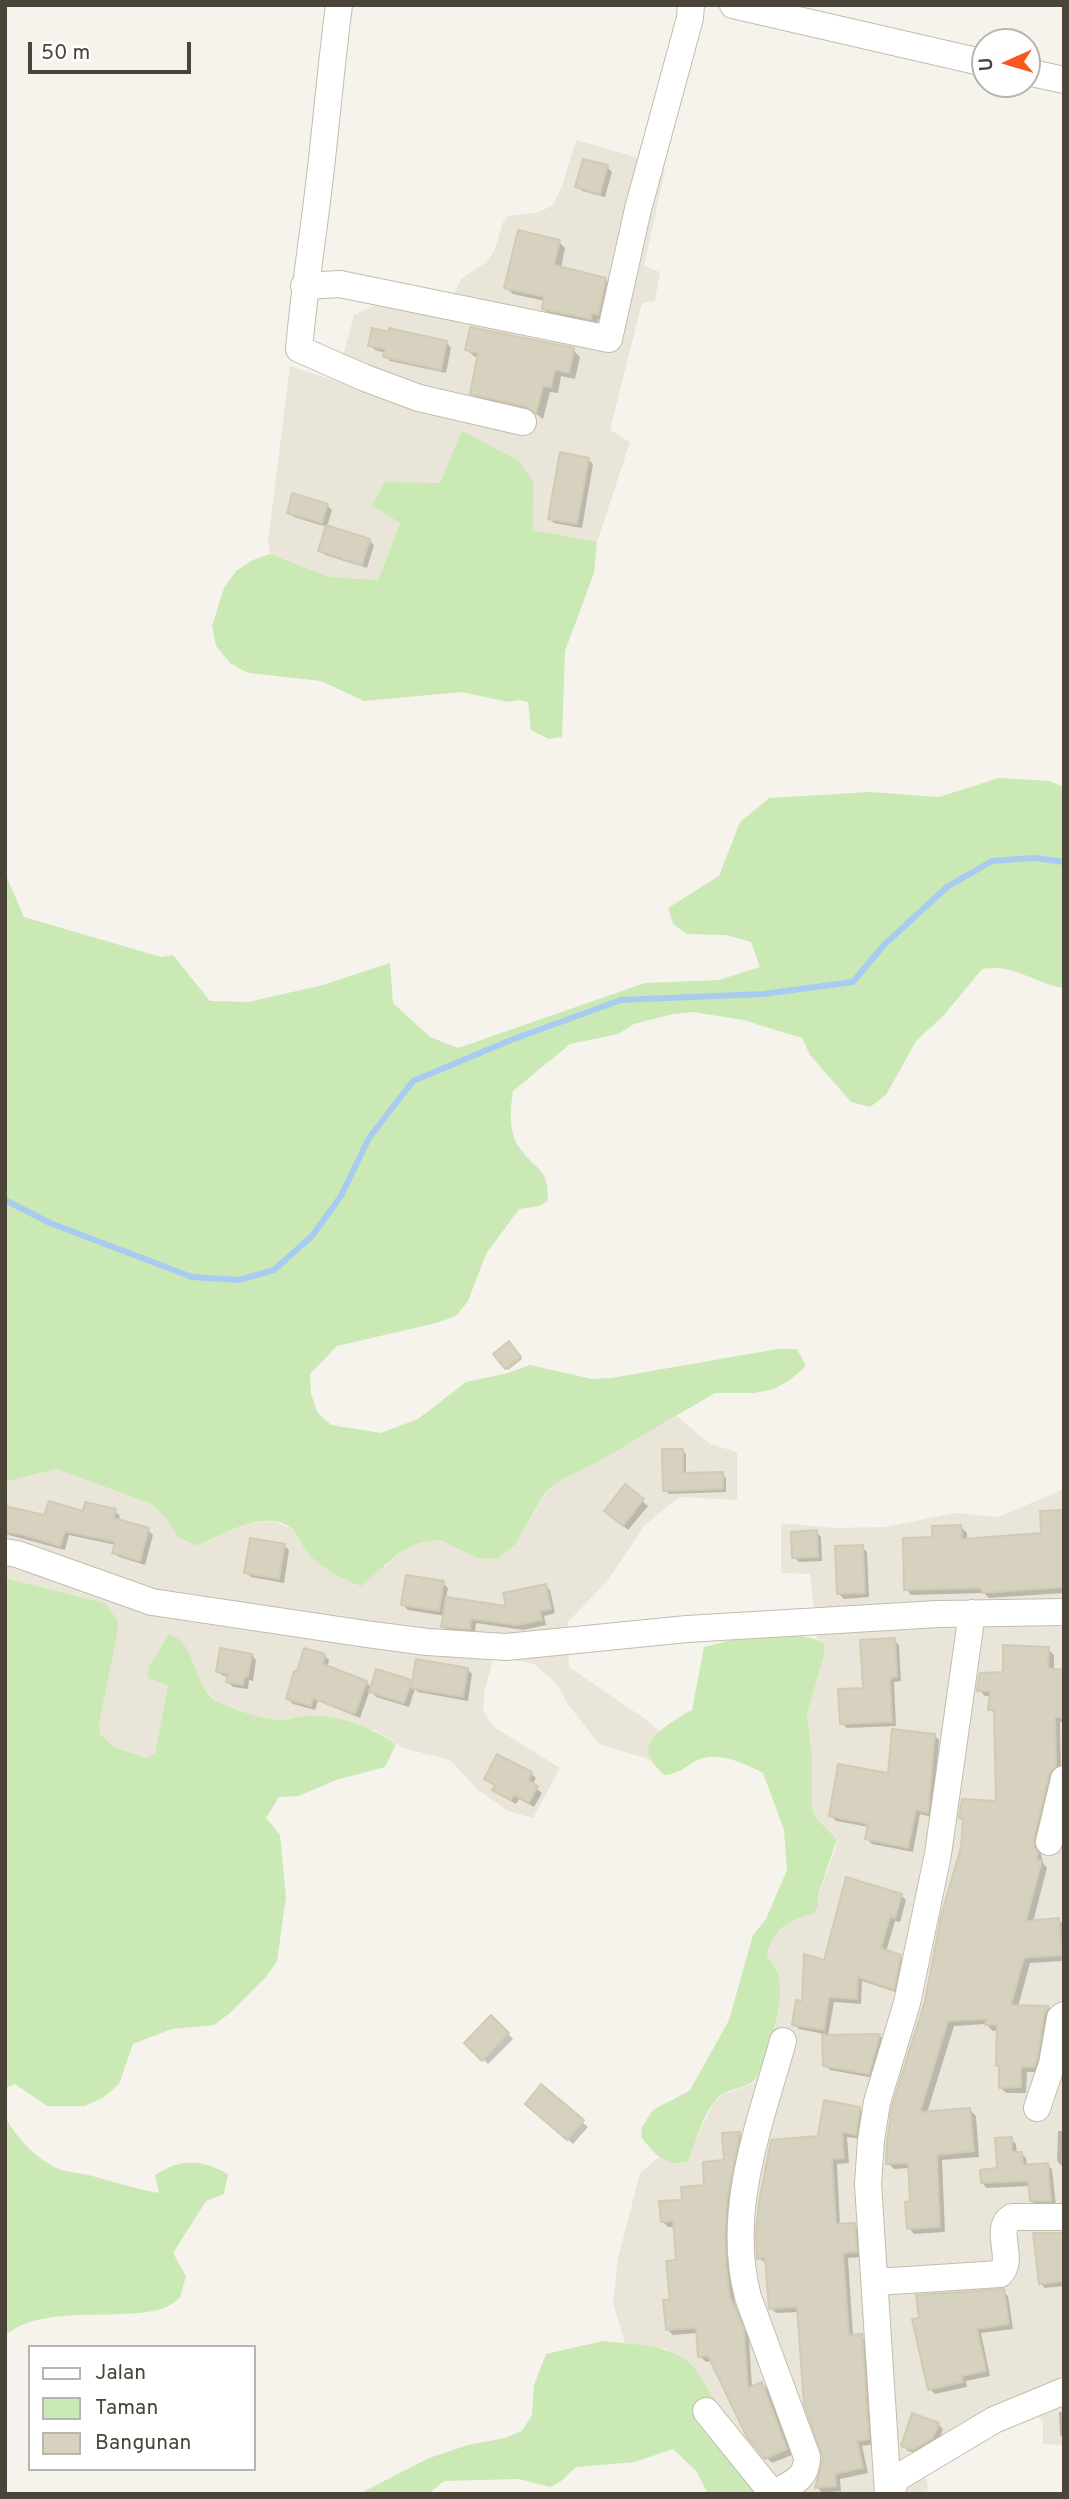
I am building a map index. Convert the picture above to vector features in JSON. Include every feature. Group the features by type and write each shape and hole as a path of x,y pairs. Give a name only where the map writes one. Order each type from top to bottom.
{"street":[{"path":"340,5 304,286 299,349 419,398 523,422"},
{"path":"304,286 340,284 609,339 638,209 690,18 691,5"},
{"path":"733,5 971,60"},
{"path":"1041,75 1064,80"},
{"path":"5,1552 152,1602 378,1636 506,1647 687,1629 972,1613 1064,1612"},
{"path":"889,2494 869,2184 872,2140 877,2102 907,2003 938,1854 972,1613"},
{"path":"1049,1842 1064,1779"},
{"path":"1037,2108 1052,2064 1060,2018 1064,2015"},
{"path":"706,2411 773,2494 802,2477 806,2471 807,2457 748,2297 742,2273 740,2230 747,2172 783,2041"},
{"path":"876,2282 1000,2274 1007,2262 1003,2228 1007,2219 1064,2217"},
{"path":"889,2494 897,2478 994,2420 1064,2391"}],"shaded area":[{"path":"576,140 629,155 665,170 644,266 660,272 655,301 642,303 610,430 630,442 597,542 533,530 534,483 384,483 400,522 378,580 330,577 270,554 268,541 290,366 336,381 354,315 377,305 443,318 461,279 485,263 494,252 503,222 508,216 539,212 553,205 562,186"},
{"path":"677,1416 710,1444 737,1452 737,1500 679,1497 645,1525 608,1580 568,1622 569,1667 660,1732 650,1741 648,1751 651,1760 599,1744 567,1703 557,1684 534,1664 494,1656 485,1689 483,1711 494,1727 560,1768 533,1818 508,1811 477,1789 450,1760 403,1748 377,1731 302,1716 282,1720 259,1717 218,1703 196,1674 168,1685 155,1753 146,1758 114,1747 99,1734 118,1630 105,1603 5,1578 5,1482 56,1469 152,1504 178,1537 197,1546 234,1528 272,1521 291,1528 308,1554 325,1566 385,1567 399,1553 419,1543 440,1540 477,1558 497,1559 515,1545 547,1491 563,1479"},
{"path":"1064,1489 1064,2445 1043,2444 1043,2421 1035,2415 969,2441 924,2473 929,2489 923,2494 768,2494 694,2367 666,2349 625,2343 613,2303 618,2258 640,2173 658,2158 679,2164 689,2161 695,2140 714,2103 722,2095 754,2083 777,2014 779,1982 777,1972 767,1955 770,1945 793,1918 812,1914 818,1906 818,1896 835,1850 837,1838 816,1818 812,1808 812,1756 807,1714 825,1644 817,1639 810,1574 781,1573 781,1523 834,1528 886,1527 955,1513 998,1517"}],"green space":[{"path":"462,431 519,461 534,483 533,530 597,542 594,573 565,651 562,737 549,739 531,730 528,702 509,702 461,692 364,701 321,681 248,673 230,663 216,646 212,626 224,588 236,571 253,560 270,554 330,577 378,580 400,523 372,505 385,482 440,483"},
{"path":"999,778 1049,781 1064,787 1064,988 1014,971 982,969 944,1015 916,1041 886,1095 870,1107 851,1102 810,1055 802,1038 743,1020 693,1012 673,1014 634,1024 618,1034 570,1044 513,1091 511,1114 514,1136 521,1150 544,1176 548,1201 539,1206 519,1209 486,1254 468,1301 456,1316 337,1346 310,1374 311,1393 317,1412 331,1425 381,1433 418,1419 466,1382 530,1365 592,1379 611,1378 778,1349 797,1349 806,1366 790,1380 774,1389 755,1393 715,1393 563,1479 546,1491 515,1545 497,1559 477,1558 440,1540 419,1543 399,1553 361,1586 317,1562 306,1551 293,1530 281,1523 269,1521 244,1525 197,1546 178,1537 152,1504 56,1469 5,1482 5,873 24,917 161,957 173,955 210,1001 248,1002 323,985 390,963 393,1003 430,1037 458,1048 645,983 719,980 760,967 751,942 726,935 687,934 673,924 668,908 719,876 740,822 769,798 870,792 939,797"},
{"path":"5,1578 105,1603 117,1620 118,1630 99,1724 100,1734 114,1747 146,1758 155,1753 168,1685 148,1678 149,1667 169,1634 179,1639 186,1647 205,1689 212,1698 222,1704 279,1720 305,1716 341,1719 376,1732 396,1744 385,1767 336,1780 299,1796 279,1797 266,1818 280,1835 286,1897 277,1961 266,1977 214,2025 172,2029 133,2044 119,2084 104,2097 85,2106 47,2106 15,2084 5,2088"},
{"path":"747,1636 798,1636 825,1644 807,1714 812,1756 812,1808 816,1818 837,1839 818,1895 818,1906 813,1914 783,1927 773,1939 767,1955 778,1975 780,1999 775,2025 759,2074 752,2082 726,2092 716,2100 701,2125 689,2161 674,2163 661,2158 651,2149 641,2137 642,2127 653,2110 689,2091 694,2083 729,2020 753,1935 766,1919 787,1870 784,1830 763,1773 729,1759 711,1757 702,1758 677,1772 664,1775 652,1761 648,1751 658,1733 692,1710 704,1647"},
{"path":"5,2117 35,2154 63,2170 159,2193 155,2175 183,2163 209,2165 228,2174 224,2194 206,2201 173,2253 186,2276 180,2298 164,2308 143,2313 58,2316 39,2320 20,2326 5,2336"},
{"path":"603,2341 663,2349 694,2367 749,2456 768,2494 708,2494 696,2471 673,2449 635,2462 576,2467 550,2487 519,2479 444,2481 428,2494 359,2494 429,2458 522,2431 532,2415 534,2385 546,2354"}],"building":[{"path":"583,159 608,165 600,194 575,187"},
{"path":"518,230 560,240 554,265 606,278 598,315 592,313 591,319 542,309 544,297 504,288"},
{"path":"470,327 574,348 569,373 555,370 551,387 543,386 536,414 527,407 470,394 478,353 465,350"},
{"path":"372,328 389,332 389,328 447,341 441,370 383,357 385,349 368,346"},
{"path":"560,452 589,458 577,524 548,519"},
{"path":"292,493 328,504 322,523 287,513"},
{"path":"326,525 370,539 362,565 318,551"},
{"path":"509,1341 521,1357 505,1369 493,1354"},
{"path":"662,1449 683,1449 683,1473 723,1472 723,1489 663,1491"},
{"path":"625,1484 644,1499 623,1526 604,1511"},
{"path":"49,1501 83,1511 85,1502 116,1509 114,1518 149,1528 140,1561 112,1553 115,1542 65,1531 60,1546 5,1532 5,1506 44,1515"},
{"path":"1064,1510 1064,1587 982,1593 981,1588 904,1590 903,1538 932,1537 932,1526 961,1525 962,1539 1041,1533 1040,1511"},
{"path":"817,1530 818,1557 792,1558 791,1532"},
{"path":"250,1538 285,1544 279,1579 244,1573"},
{"path":"863,1545 865,1593 837,1594 835,1546"},
{"path":"406,1575 444,1581 439,1611 401,1605"},
{"path":"546,1584 551,1609 540,1611 542,1620 517,1625 471,1619 470,1629 441,1627 446,1597 506,1606 503,1593"},
{"path":"895,1638 897,1677 890,1678 892,1722 840,1724 838,1689 863,1688 860,1640"},
{"path":"1003,1645 1049,1647 1048,1668 1064,1670 1064,1718 1055,1717 1056,1766 1049,1775 1034,1838 1037,1860 1042,1860 1026,1921 1059,1918 1062,1955 1024,1958 1011,2005 1049,2006 1044,2015 1034,2067 1021,2067 1021,2087 999,2088 999,2066 996,2066 997,2025 985,2025 987,2019 948,2021 920,2112 970,2108 974,2151 937,2155 940,2227 907,2229 905,2202 910,2201 908,2163 886,2164 892,2106 925,2001 941,1916 961,1847 963,1819 959,1818 962,1799 996,1801 994,1710 988,1710 990,1691 977,1691 977,1688 980,1673 1003,1672"},
{"path":"220,1648 252,1654 248,1677 245,1676 243,1685 226,1682 228,1674 216,1672"},
{"path":"304,1648 325,1654 323,1664 367,1681 355,1714 313,1698 311,1706 286,1699"},
{"path":"416,1659 468,1668 463,1697 411,1688"},
{"path":"376,1669 412,1680 404,1703 369,1692"},
{"path":"892,1729 935,1734 928,1813 916,1810 908,1848 865,1839 868,1824 829,1816 838,1764 888,1773"},
{"path":"497,1754 532,1772 528,1780 538,1786 529,1803 514,1795 511,1800 492,1790 495,1785 484,1779"},
{"path":"846,1877 902,1894 895,1918 890,1917 881,1948 901,1955 894,1990 858,1977 857,1999 829,1997 824,2030 792,2025 796,2000 802,2001 804,1954 824,1960"},
{"path":"491,2015 509,2033 482,2061 464,2043"},
{"path":"880,2034 869,2074 823,2066 822,2035"},
{"path":"541,2084 584,2120 567,2140 525,2104"},
{"path":"824,2100 860,2107 856,2135 842,2132 844,2158 832,2159 836,2224 855,2223 857,2252 843,2253 849,2335 862,2334 869,2439 857,2441 863,2468 835,2474 836,2486 815,2488 823,2458 804,2404 797,2307 769,2309 765,2258 757,2259 756,2233 771,2140 818,2136"},
{"path":"740,2132 727,2199 726,2265 730,2297 744,2330 748,2388 762,2382 787,2449 765,2459 747,2437 708,2356 698,2357 696,2328 666,2330 663,2300 670,2300 666,2261 676,2260 673,2221 661,2222 659,2201 682,2200 681,2187 704,2185 703,2162 724,2160 722,2133"},
{"path":"1012,2137 1012,2152 1022,2152 1023,2165 1048,2163 1051,2201 1030,2201 1028,2181 981,2183 980,2170 997,2168 995,2138"},
{"path":"1033,2233 1064,2233 1064,2281 1039,2284"},
{"path":"1004,2289 1009,2324 977,2329 986,2371 962,2376 963,2382 928,2390 912,2319 919,2318 916,2295"},
{"path":"912,2413 939,2423 933,2438 913,2450 901,2446"}],"waterway":[{"path":"5,1200 50,1223 192,1277 239,1280 274,1270 312,1236 341,1196 369,1138 413,1081 511,1040 621,1000 763,994 853,982 884,945 947,887 992,861 1035,858 1064,862"}]}
